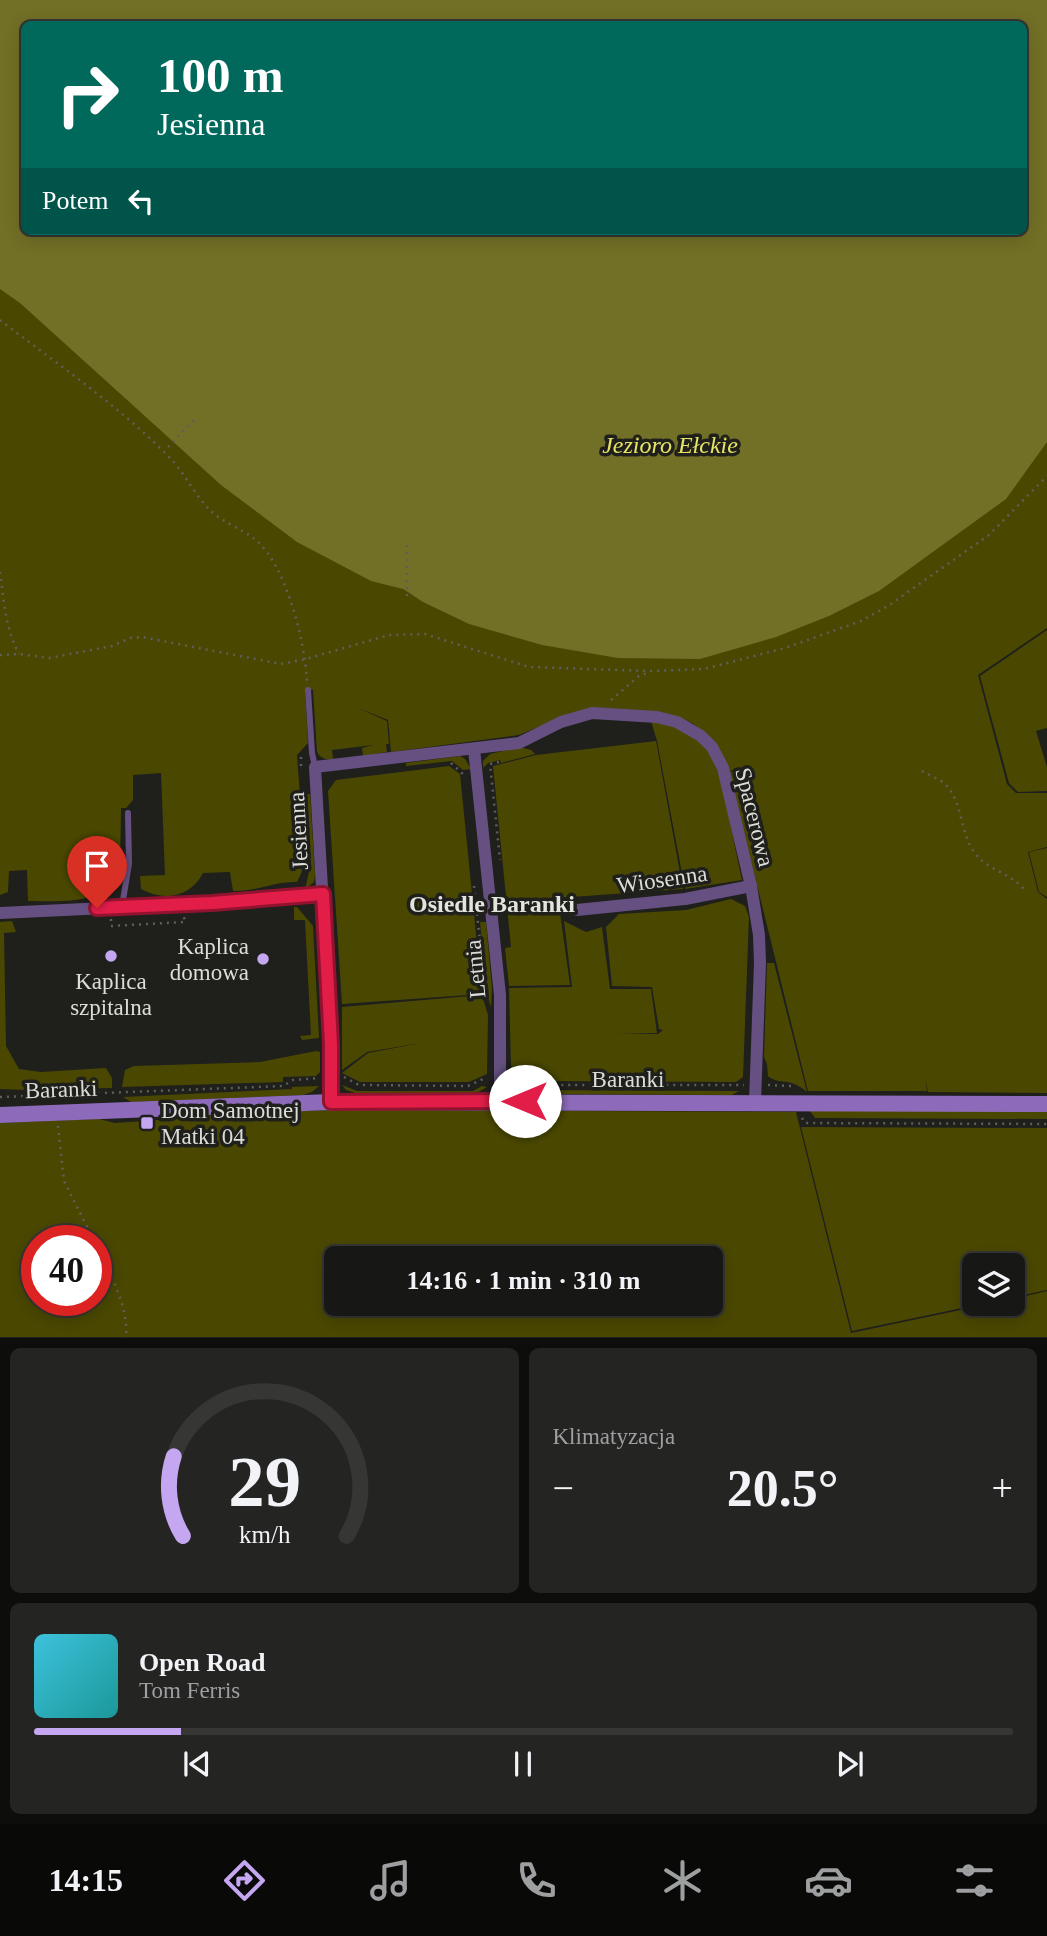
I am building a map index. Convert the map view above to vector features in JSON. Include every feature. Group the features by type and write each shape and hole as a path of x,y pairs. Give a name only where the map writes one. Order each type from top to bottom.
{"street":[{"name":"Spacerowa","path":"315,767 519,743 561,722 592,713 657,717 677,722 701,736 712,747 723,768 751,886 759,935 755,1102"},
{"name":"Letnia","path":"474,749 500,995 500,1101"},
{"name":"Jesienna","path":"315,767 331,1044 331,1102"},
{"name":"Wiosenna","path":"578,910 685,899 751,886"},
{"path":"0,913 212,903 323,894"},
{"name":"Baranki","path":"0,1115 331,1102 1047,1104"}],"lane":[{"path":"308,690 315,767"},
{"path":"122,906 129,864 128,813"}],"path":[{"path":"0,320 116,409 170,458 211,512 257,541 279,572 301,632 308,690"},
{"path":"168,447 197,417"},
{"path":"0,655 19,654 49,658 103,648 130,638 142,637 281,664 389,635 425,634 529,667 650,671 704,669 785,648 862,621 897,600 989,535 1047,476"},
{"path":"407,542 407,596"},
{"path":"0,572 7,623 19,654"},
{"path":"592,713 639,676 650,671"},
{"path":"451,762 463,773 465,787"},
{"path":"922,771 946,785 959,810 972,849 984,863 1014,880 1026,892"},
{"path":"474,883 488,1004"},
{"path":"801,1103 802,1120 805,1123 1047,1124"},
{"path":"56,1112 64,1181 86,1225"},
{"path":"112,1279 121,1298 126,1338"}],"shaded area":[{"path":"0,118 21,217 21,235 28,235 403,589 417,598 1047,367 1047,628 978,675 1007,784 1016,793 1047,793 1047,847 1028,852 1038,892 1047,899 1047,1093 928,1092 925,1078 927,1091 808,1091 729,772 753,766 729,771 705,733 692,723 677,717 588,711 571,713 519,735 391,752 388,720 356,707 387,721 387,752 363,756 362,748 373,745 332,750 333,759 328,759 317,752 313,690 305,690 308,743 297,755 305,865 297,882 233,891 230,872 203,873 191,887 176,895 159,895 141,889 140,876 165,875 161,773 133,775 133,800 126,808 121,808 120,872 104,891 67,901 28,901 27,870 9,871 8,892 0,895"},
{"path":"1047,630 1047,728 1036,731 1047,767 1047,791 1018,792 1009,783 980,676"},
{"path":"651,721 687,732 708,752 721,781 742,880 685,889"},
{"path":"656,741 683,889 558,898 570,985 509,986 505,948 511,947 493,766 536,755"},
{"path":"519,747 535,754 501,763 500,760 488,763 483,768 483,761 490,754"},
{"path":"460,756 471,769 463,770 452,761 406,766 406,763"},
{"path":"449,766 460,774 482,994 342,1004 328,791 336,780"},
{"path":"307,794 310,794 315,875 314,882 305,889 311,864"},
{"path":"1047,848 1047,897 1039,892 1029,852"},
{"path":"731,899 745,906 749,917 743,1077 736,1082 529,1081 514,1072 511,1065 509,988 572,987 564,921 586,932 602,927 610,989 651,989 657,1033 617,1033 658,1034 663,1030 659,1029 652,987 612,986 606,927 619,914 686,910"},
{"path":"294,907 297,907 313,926 319,1038 302,1040 300,1036 311,1035 305,920 294,920"},
{"path":"12,921 16,932 4,933 6,1046 19,1069 41,1072 106,1068 112,1078 112,1088 0,1089 0,922"},
{"path":"480,922 486,922 492,988 491,1007 487,994"},
{"path":"767,963 774,963 807,1092 795,1084 768,1076 764,1057"},
{"path":"482,995 488,1015 487,1074 469,1082 360,1082 342,1073 368,1053 421,1043 367,1052 342,1070 342,1007"},
{"path":"320,1052 320,1072 316,1076 283,1077 283,1082 122,1087 125,1070 134,1066 260,1062"},
{"path":"342,1085 357,1091 473,1091 482,1086 487,1087 475,1094 358,1094 346,1090"},
{"path":"319,1086 303,1095 131,1102 123,1097 292,1089"},
{"path":"511,1086 528,1090 739,1091 732,1095 529,1094"},
{"path":"332,1110 796,1112 851,1333 962,1310 962,1316 1025,1316 1025,1296 1047,1291 1047,1337 0,1337 0,1123 99,1119 115,1123 209,1114"},
{"path":"810,1111 1047,1111 1047,1119 815,1118"},
{"path":"801,1127 1047,1128 1047,1290 1025,1295 1025,1253 962,1253 962,1308 852,1331"}],"water":[{"name":"Jezioro Ełckie","path":"0,0 1047,0 1047,442 1006,499 879,591 829,616 776,637 700,659 618,658 542,645 469,624 423,602 403,589 371,581 297,542 221,485 20,303 0,289"}],"place":[{"name":"Kaplica szpitalna","path":"111,956"},
{"name":"Kaplica domowa","path":"263,959"},
{"name":"Dom Samotnej Matki 04","path":"147,1123"}],"district":[{"name":"Osiedle Baranki","path":"492,904"}],"route":[{"path":"97,908 212,903 323,894 331,1044 331,1102 525,1101"}]}
